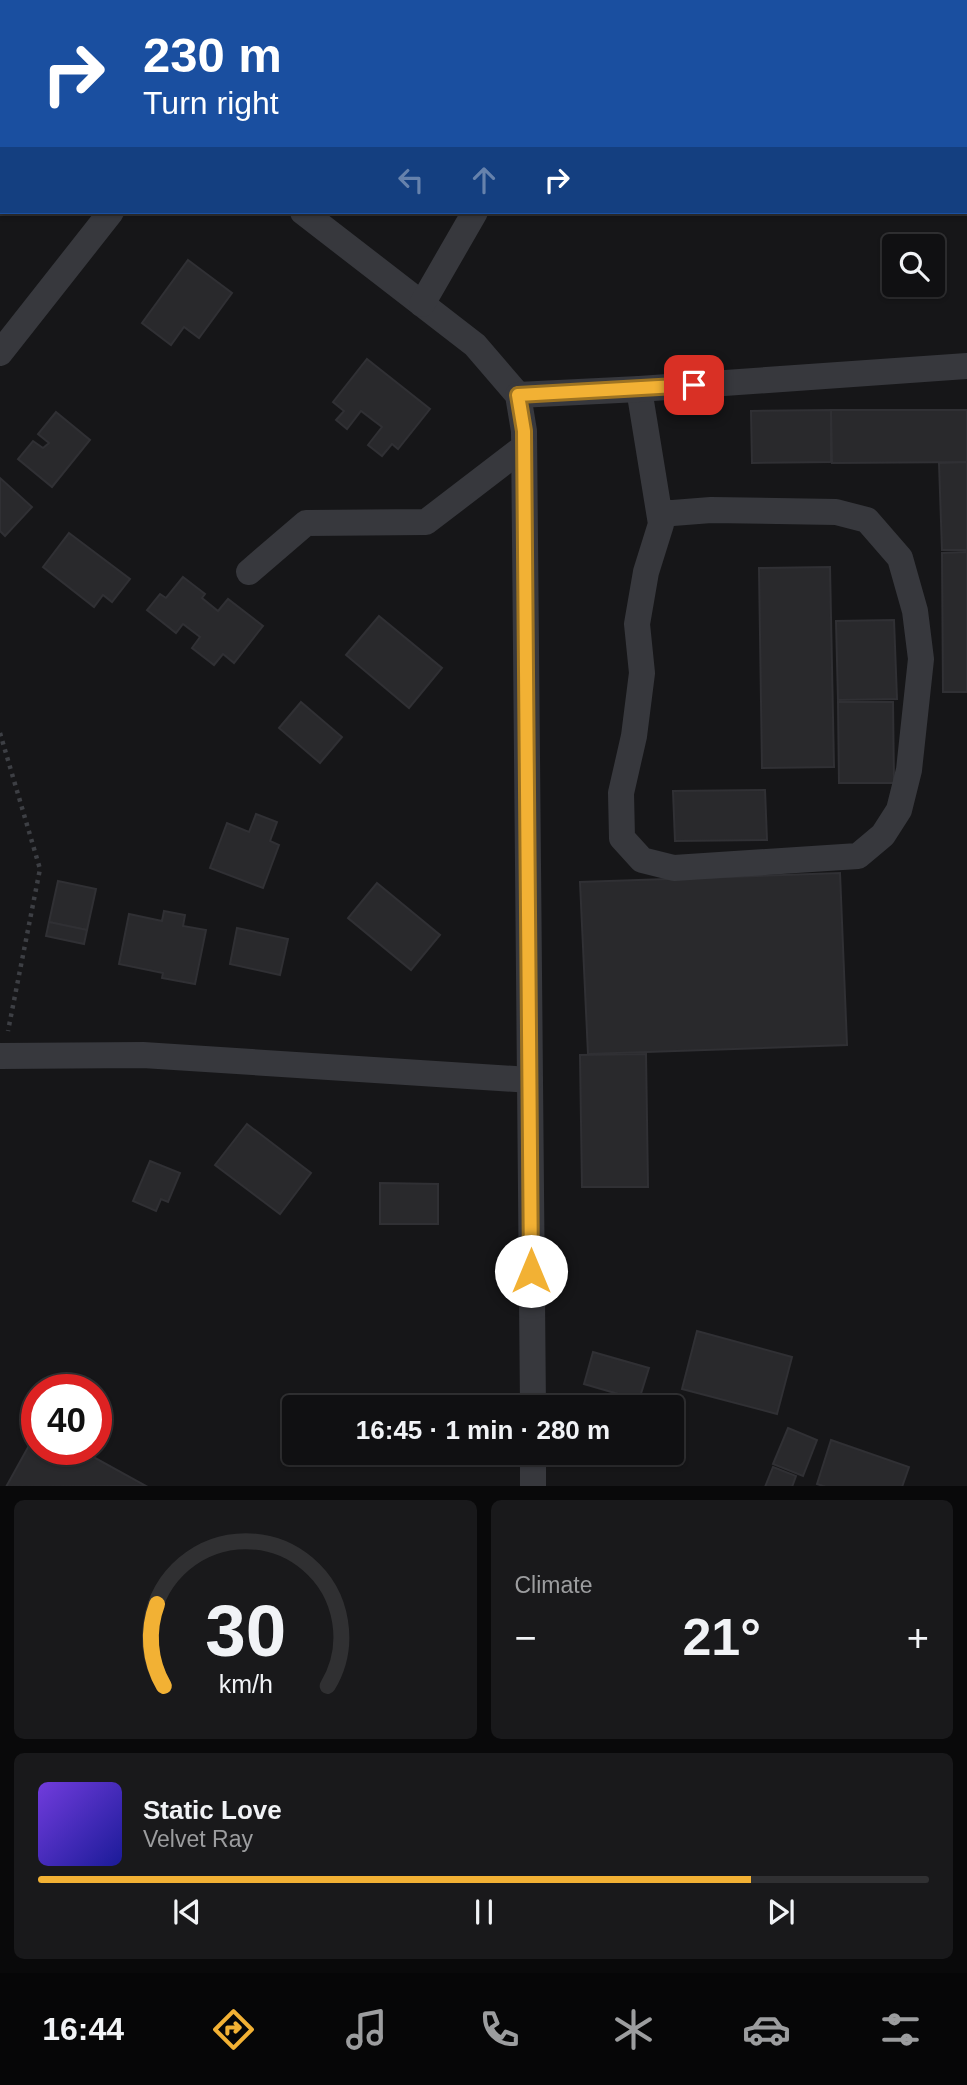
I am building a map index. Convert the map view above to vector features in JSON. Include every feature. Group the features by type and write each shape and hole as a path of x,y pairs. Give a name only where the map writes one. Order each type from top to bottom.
{"street":[{"path":"0,353 109,214"},
{"path":"306,214 475,345 518,395 524,431 533,1395"},
{"path":"422,304 474,214"},
{"path":"518,395 967,366"},
{"path":"639,389 661,524 646,572 636,624 642,673 634,736 621,793 622,838 642,860 674,868 858,856 883,835 899,810 909,770 921,659 915,611 900,558 867,520 836,512 711,510 660,514"},
{"path":"249,572 306,523 426,522 524,447"},
{"path":"1,1056 143,1055 530,1080"},
{"path":"533,1465 533,1486"}],"path":[{"path":"0,733 40,869 1,1056"}],"building":[{"path":"188,260 232,293 199,338 184,327 171,345 142,323"},
{"path":"367,359 430,409 398,449 392,444 382,456 368,445 382,427 361,411 347,429 336,420 344,411 333,402"},
{"path":"831,410 831,462 752,463 751,411"},
{"path":"831,410 967,410 967,462 832,463"},
{"path":"56,412 90,440 52,487 18,459 33,441 43,448 49,443 38,434"},
{"path":"967,462 967,550 942,550 939,463"},
{"path":"0,478 32,507 5,536 0,531"},
{"path":"69,533 130,579 112,602 103,595 94,607 43,567"},
{"path":"967,552 967,692 943,692 942,553"},
{"path":"830,567 834,767 762,768 759,568"},
{"path":"183,577 205,594 202,598 218,611 228,599 263,626 234,663 223,654 214,665 192,648 200,637 183,624 176,633 147,610 160,594 166,598"},
{"path":"379,616 442,668 409,708 346,655"},
{"path":"894,620 897,699 838,700 836,621"},
{"path":"301,702 342,737 320,763 279,728"},
{"path":"838,702 893,702 894,783 839,783"},
{"path":"765,790 767,840 675,841 673,791"},
{"path":"256,814 277,822 270,841 279,845 263,888 210,868 227,823 249,832"},
{"path":"840,873 847,1045 588,1054 580,882"},
{"path":"58,881 96,889 87,930 49,922"},
{"path":"377,883 440,935 411,970 348,918"},
{"path":"164,911 185,915 183,926 206,930 195,984 162,978 163,973 119,964 129,914 162,921"},
{"path":"49,922 87,930 84,944 46,936"},
{"path":"237,928 288,939 280,975 230,964"},
{"path":"646,1054 648,1187 582,1187 580,1055"},
{"path":"247,1124 311,1173 280,1214 215,1165"},
{"path":"150,1161 180,1173 168,1202 161,1199 156,1211 133,1201"},
{"path":"380,1183 438,1184 438,1224 380,1224"},
{"path":"697,1331 792,1357 777,1414 682,1389"},
{"path":"593,1352 649,1368 641,1395 622,1395 584,1384"},
{"path":"788,1428 817,1440 803,1476 773,1464"},
{"path":"831,1440 909,1467 902,1486 817,1484"},
{"path":"21,1460 21,1465 108,1465 146,1486 7,1486"},
{"path":"773,1467 796,1476 792,1486 765,1486"}],"route":[{"path":"531,1271 524,431 518,395 694,385"}]}
